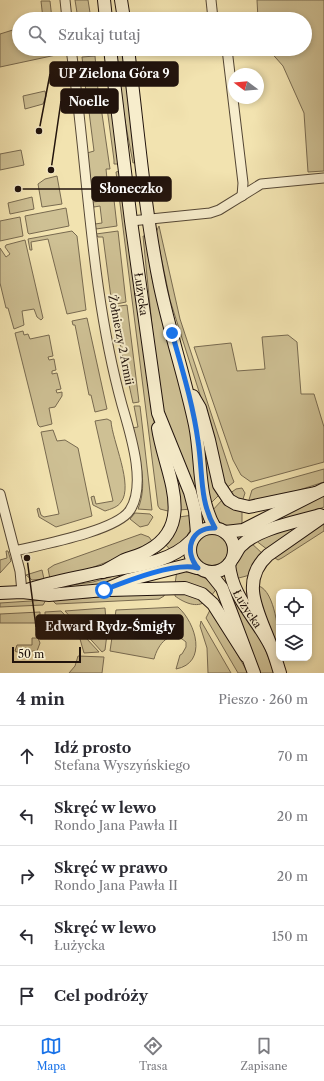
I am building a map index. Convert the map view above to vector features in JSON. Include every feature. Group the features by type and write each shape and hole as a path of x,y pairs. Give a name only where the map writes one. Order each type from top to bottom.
{"main road":[{"path":"104,0 105,12"},
{"path":"121,0 123,12"},
{"name":"Łużycka","path":"111,56 131,221 158,413 190,492 196,511 194,537"},
{"name":"Łużycka","path":"129,56 148,218 160,286 186,385 198,442 203,494 211,521 220,530"},
{"path":"186,385 200,408 219,485 229,500 236,504 248,507 319,491"},
{"path":"102,572 125,560 148,551 166,538 174,522 174,500 161,444 158,413"},
{"path":"22,592 48,584 102,572 126,569 172,555 182,550 194,537 206,528 220,530 243,530 288,509 319,491"},
{"path":"104,590 128,580 187,565 210,573 217,572 231,562 241,545 251,539 267,531 324,515"},
{"path":"271,646 252,593 255,572 260,562 268,555 324,515"},
{"path":"220,530 233,541 234,553 231,562"},
{"path":"194,537 190,555 198,568"},
{"name":"Łużycka","path":"231,562 232,582 244,608 271,646 280,673"},
{"name":"Łużycka","path":"210,573 222,588 235,619 246,656 254,673"},
{"path":"0,593 22,592 49,595 104,590 128,591 185,588 202,594 213,604 246,656"}],"street":[{"path":"65,0 66,12"},
{"path":"211,0 212,12"},
{"name":"Żołnierzy 2 Armii","path":"15,551 69,538 118,521 130,511 137,493 135,458 101,303 72,56"},
{"path":"228,56 243,183 242,196"},
{"path":"131,221 148,218 210,213 219,210 261,184 324,178"},
{"path":"0,494 15,551 22,592"}],"shaded area":[{"path":"75,0 88,0 90,12 77,12"},
{"path":"257,0 324,0 324,171 308,172 304,113 283,66 274,56 312,56 312,12 258,12"},
{"path":"41,1 50,1 51,12 42,12"},
{"path":"12,30 12,56 51,56 0,67 0,34"},
{"path":"95,56 98,90 86,92 82,57"},
{"path":"116,56 124,56 137,162 133,163 122,105"},
{"path":"45,91 46,96 43,104 25,109 23,96"},
{"path":"99,93 110,169 106,169 108,189 92,194 92,197 87,153 94,151 87,96"},
{"path":"109,102 112,107 119,164 114,164 107,108"},
{"path":"21,150 24,165 0,170 0,154"},
{"path":"120,171 133,279 156,435 172,507 168,511 160,509 158,506 116,172"},
{"path":"57,176 62,204 42,207 38,184 45,179"},
{"path":"32,197 34,209 10,214 8,203"},
{"path":"114,200 117,226 96,229 95,224 102,223 100,206 94,207 92,202"},
{"path":"66,208 69,226 28,233 25,216"},
{"path":"20,217 23,236 0,241 0,221"},
{"path":"159,226 180,319 234,482 225,489 208,420 170,300 156,232"},
{"path":"72,231 77,236 86,310 67,314 48,239 31,242 32,250 30,250 28,239"},
{"path":"118,231 126,302 112,305 103,237 98,237 96,234"},
{"path":"143,236 145,236 152,278 165,332 192,423 200,491 199,507 165,419 156,366"},
{"path":"25,240 43,318 41,320 37,317 34,309 22,311 24,325 14,329 8,308 6,308 0,283 0,248 6,257 10,254 5,247 6,245"},
{"path":"127,305 139,402 133,403 112,307"},
{"path":"87,318 107,409 95,412 91,395 89,395 75,325 73,325 72,321"},
{"path":"23,331 24,335 28,334 30,339 49,335 53,356 48,357 49,360 54,359 56,370 52,371 52,374 57,373 61,389 56,390 57,393 62,392 62,396 55,407 49,408 52,424 40,427 38,425 15,333"},
{"path":"288,335 297,342 301,394 314,394 324,427 324,462 251,482 241,475 233,460 194,347 231,343 237,371 265,369 262,337"},
{"path":"134,406 140,406 152,510 138,509 143,489 143,479 132,428 138,427"},
{"path":"197,413 220,494 209,505"},
{"path":"107,419 111,421 124,474 125,485 124,495 120,504 105,511 93,505 91,497 94,496 96,504 113,501 95,421"},
{"path":"53,430 57,441 65,440 78,448 92,516 56,527 39,517 37,509 39,508 41,515 44,517 59,514 41,432"},
{"path":"168,452 192,509 179,510"},
{"path":"324,469 324,482 265,501 248,503 252,490 256,488"},
{"path":"242,488 245,493 242,502 229,494 236,489"},
{"path":"324,495 324,507 262,530 278,516"},
{"path":"223,499 242,510 242,526 224,524 217,520 211,512"},
{"path":"135,513 150,514 153,517 148,525 140,527 130,519"},
{"path":"193,515 190,531 184,540 172,552 166,545 174,534 179,517"},
{"path":"307,522 268,550 255,540"},
{"path":"324,523 324,531 282,558 278,560 272,556"},
{"path":"208,533 214,533 223,538 227,544 227,556 223,562 214,567 208,567 199,562 194,553 194,547 199,538"},
{"path":"141,534 149,537 154,544 78,573 50,579 48,569 54,565"},
{"path":"250,542 263,554 250,575 235,579 235,565"},
{"path":"6,551 8,551 11,561 0,573 0,560 7,558"},
{"path":"165,561 167,566 110,583 81,588 51,588 93,582"},
{"path":"42,570 44,579 32,580 26,575"},
{"path":"177,570 188,572 209,580 218,587 211,596 175,584"},
{"path":"259,586 269,596 272,604 276,618 276,641 259,602"},
{"path":"233,591 265,648 274,673 260,673 229,593"},
{"path":"175,592 182,592 206,601 194,605 190,604 175,596"},
{"path":"165,593 164,596 159,599 56,604 52,600"},
{"path":"46,600 43,605 0,607 0,603"},
{"path":"178,607 190,623 196,642 192,659 186,665 176,669 180,655 186,647 186,642 175,637 170,637 162,643 158,648 154,659 110,651 116,610"},
{"path":"105,608 107,634 105,650 102,652 65,611"},
{"path":"211,608 248,673 238,673 206,618"},
{"path":"61,611 99,652 84,653 80,639 70,629 66,634 57,630 45,630 45,612"},
{"path":"40,612 40,630 36,630 36,623 0,623 0,614"},
{"path":"201,621 231,673 208,673 207,648 200,626"},
{"path":"32,638 38,638 40,643 37,651 15,651 17,645 32,645"},
{"path":"78,656 104,657 102,673 69,673 75,666"}],"place":[{"name":"UP Zielona Góra 9","path":"39,131"},
{"name":"Noelle","path":"51,170"},
{"name":"Słoneczko","path":"18,189"},
{"name":"Edward Rydz-Śmigły","path":"27,558"}],"route":[{"path":"104,590 128,580 173,568 187,565 198,568 190,555 189,548 191,540 201,530 206,528 215,528 211,521 203,494 196,426 172,333"}]}
